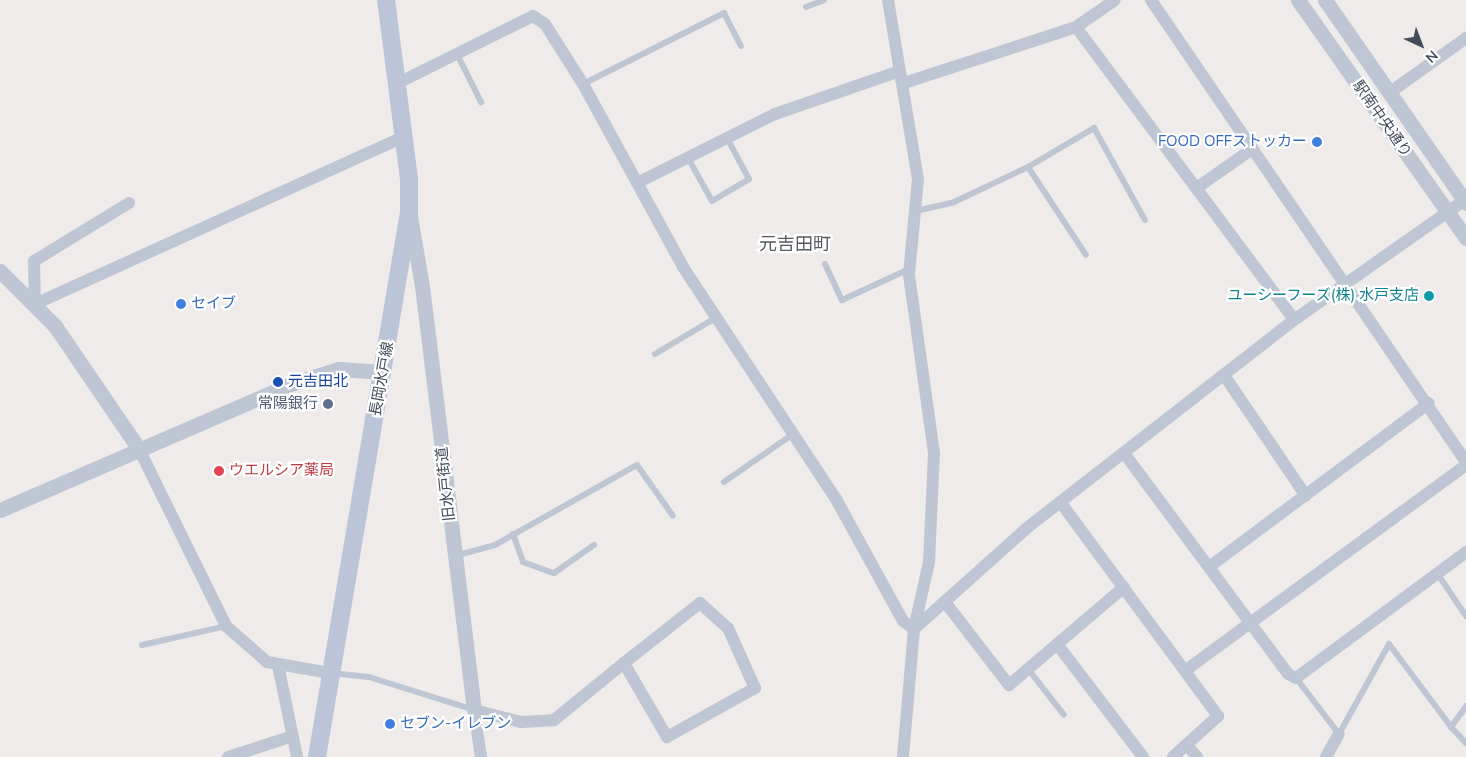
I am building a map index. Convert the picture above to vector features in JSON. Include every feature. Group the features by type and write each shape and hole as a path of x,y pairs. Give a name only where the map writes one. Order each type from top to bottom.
{"main road":[{"name":"長岡水戸線","path":"317,757 409,212 404,137 386,0"}],"street":[{"path":"888,0 918,180 910,268 934,453 929,562 914,629 904,757"},
{"path":"638,183 775,114 1076,27 1115,0"},
{"path":"1151,0 1252,150 1429,403 1466,464 1186,670"},
{"name":"駅南中央通り","path":"1298,0 1466,238"},
{"name":"駅南中央通り","path":"1325,0 1465,201"},
{"path":"398,84 533,16 545,24 583,84 683,267 836,499 903,621 914,629"},
{"path":"1076,27 1151,132 1198,187 1294,320"},
{"path":"1389,93 1466,38"},
{"path":"35,304 404,137"},
{"path":"1198,187 1252,150"},
{"path":"914,629 1061,504 1294,320 1465,201"},
{"path":"35,304 34,261 129,202"},
{"name":"旧水戸街道","path":"409,212 422,286 454,556 481,757"},
{"path":"0,271 35,304 76,353 139,449 226,626 254,653 278,665 330,673"},
{"path":"0,510 318,374 354,368 383,372"},
{"path":"1224,375 1306,496"},
{"path":"1209,568 1429,403"},
{"path":"1124,453 1288,674 1296,678 1466,552"},
{"path":"1061,504 1186,670 1218,716 1173,757"},
{"path":"946,602 1009,686 1124,587"},
{"path":"474,710 522,722 554,720 700,603 728,628 755,688 667,736 624,664"},
{"path":"1057,644 1143,757"},
{"path":"278,665 296,757"},
{"path":"1326,757 1339,734"},
{"path":"228,757 293,736"},
{"path":"1187,745 1197,757"}],"lane":[{"path":"806,8 824,0"},
{"path":"583,84 724,13 741,46"},
{"path":"457,54 481,102"},
{"path":"916,211 954,202 1028,167 1094,128 1145,220"},
{"path":"688,158 712,201 749,179 727,138"},
{"path":"1028,167 1086,255"},
{"path":"825,264 842,300 910,268"},
{"path":"655,354 717,317"},
{"path":"724,482 793,434"},
{"path":"454,556 495,545 637,465 673,516"},
{"path":"513,534 523,562 554,573 594,545"},
{"path":"1438,573 1466,616"},
{"path":"142,645 226,626"},
{"path":"1296,678 1339,734 1389,644 1451,727 1466,743"},
{"path":"1028,669 1064,716"},
{"path":"330,673 369,677 474,710"},
{"path":"1451,727 1466,706"}],"place":[{"name":"FOOD OFFストッカー","path":"1317,142"},
{"name":"ユーシーフーズ(株) 水戸支店","path":"1429,296"},
{"name":"セイブ","path":"181,304"},
{"name":"元吉田北","path":"278,382"},
{"name":"常陽銀行","path":"328,404"},
{"name":"ウエルシア薬局","path":"219,471"},
{"name":"セブン-イレブン","path":"390,724"}],"district":[{"name":"元吉田町","path":"795,244"}]}
